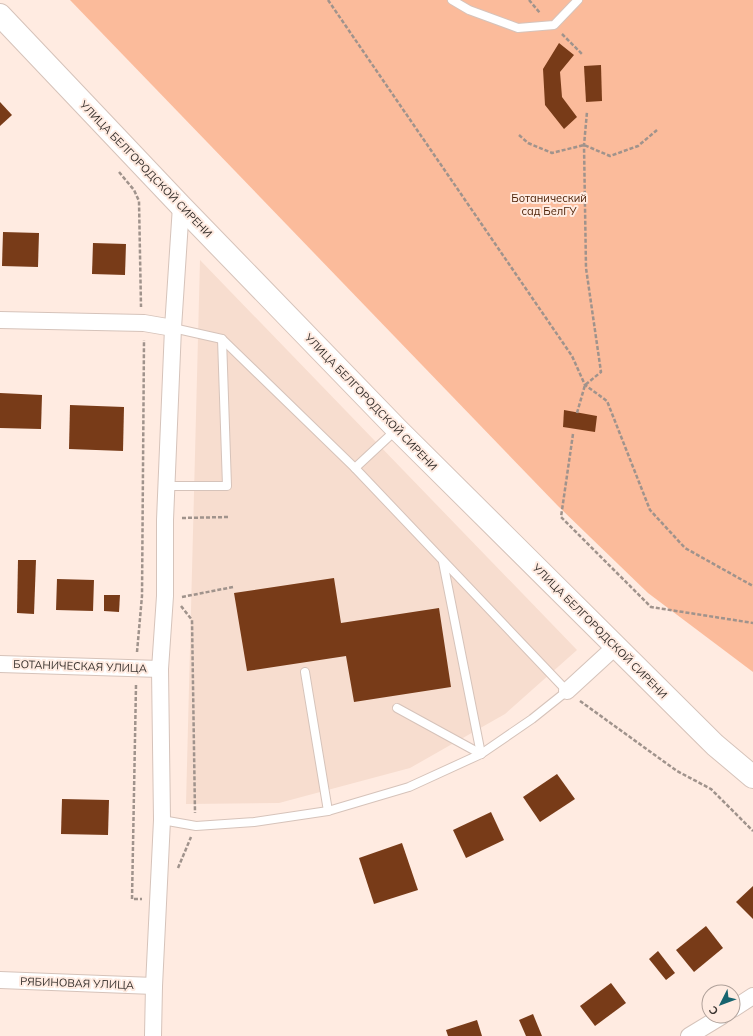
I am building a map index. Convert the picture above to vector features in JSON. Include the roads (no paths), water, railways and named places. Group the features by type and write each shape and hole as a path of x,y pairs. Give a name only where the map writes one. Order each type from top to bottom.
{"main road":[{"name":"УЛИЦА БЕЛГОРОДСКОЙ СИРЕНИ","path":"0,15 181,206 397,429 715,745 753,777"}],"street":[{"path":"153,1036 162,820 160,669 165,596 166,486 173,328 181,206"},
{"path":"0,320 144,323 173,328"},
{"path":"567,692 616,647"},
{"name":"БОТАНИЧЕСКАЯ УЛИЦА","path":"0,664 160,669"},
{"name":"РЯБИНОВАЯ УЛИЦА","path":"0,980 154,986"},
{"path":"741,1004 753,996"},
{"path":"689,1036 709,1024"}],"lane":[{"path":"452,0 469,10 518,28 554,25 578,0"},
{"path":"162,820 196,826 254,822 328,811 409,787 480,754 532,719 567,692 355,468 222,339 173,328"},
{"path":"166,486 227,486 222,339"},
{"path":"355,468 397,429"},
{"path":"443,562 480,754"},
{"path":"305,672 328,811"},
{"path":"397,708 480,754"}],"park label":[{"name":"Ботанический сад БелГУ","path":"549,204"}]}
